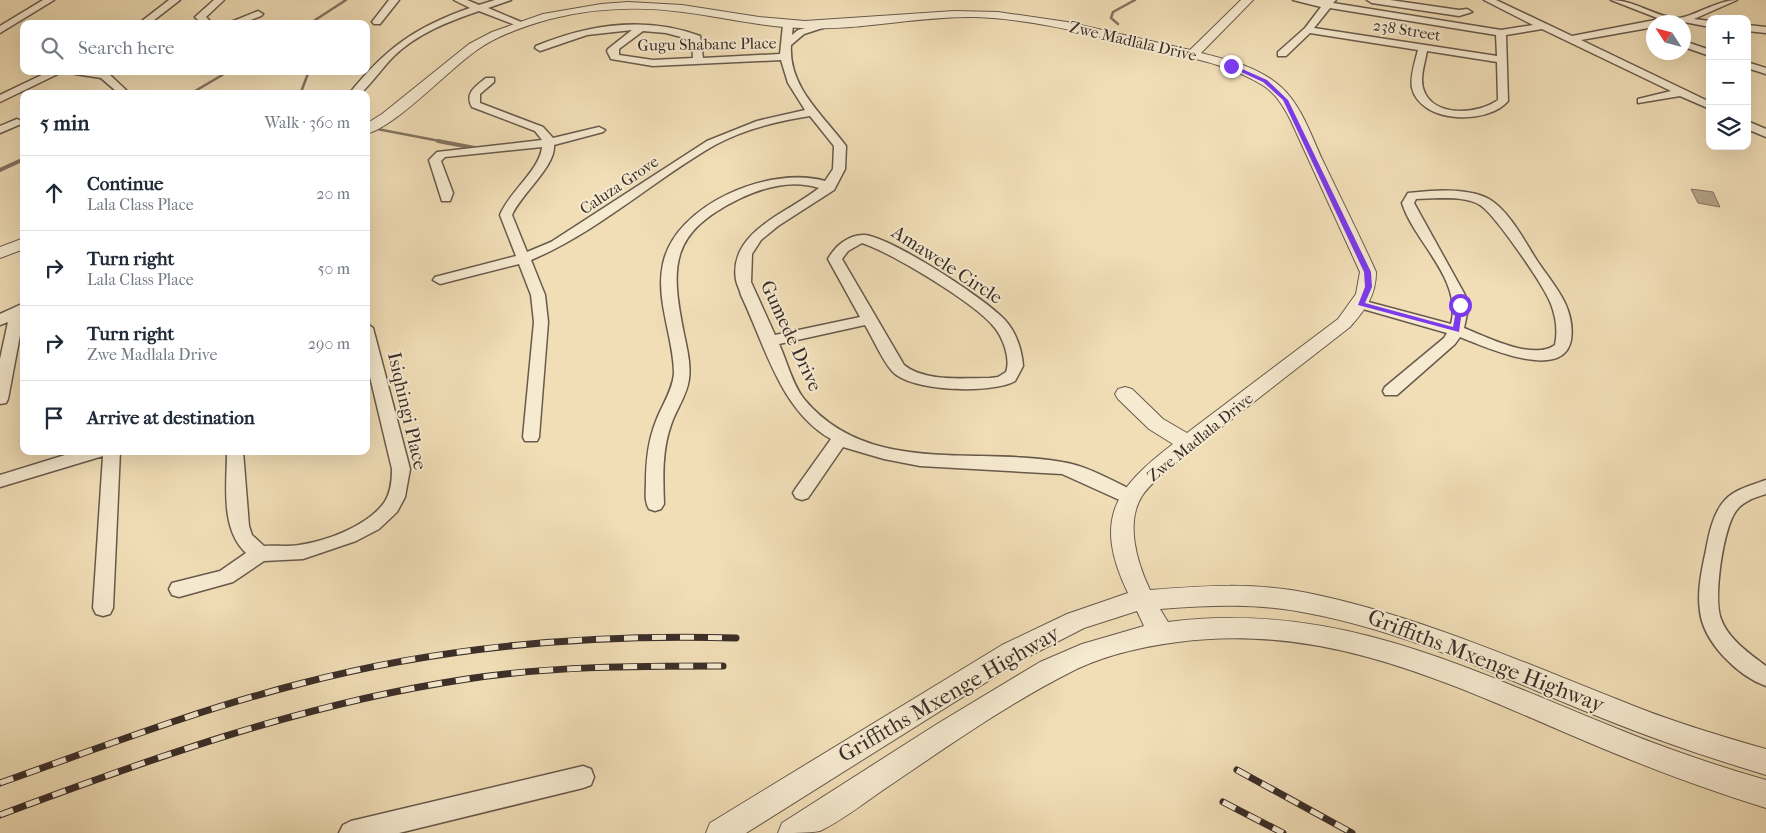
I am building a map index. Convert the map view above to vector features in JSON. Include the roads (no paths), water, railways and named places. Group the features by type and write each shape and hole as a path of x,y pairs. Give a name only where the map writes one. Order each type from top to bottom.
{"street":[{"path":"0,30 49,0"},
{"path":"148,20 176,0"},
{"path":"203,20 200,17 220,0"},
{"path":"377,22 394,0"},
{"path":"460,0 475,8 521,24"},
{"path":"358,90 396,48 416,36 475,8 506,0"},
{"path":"1193,54 1247,0"},
{"path":"1298,0 1328,2 1501,33 1543,26"},
{"path":"1372,0 1459,13 1467,12"},
{"path":"1490,0 1708,105"},
{"path":"1616,0 1657,15"},
{"path":"1691,16 1732,0"},
{"path":"1282,54 1308,30 1328,2"},
{"name":"Zwe Madlala Drive","path":"370,128 388,117 473,47 503,31 563,12 608,6 640,5 684,8 788,25 826,25 917,15 977,14 1057,24 1193,54 1265,81 1285,100 1368,272 1368,287 1361,304 1325,340 1150,473 1130,497 1124,525 1124,555 1142,600 1161,633"},
{"path":"242,20 258,14"},
{"path":"1691,21 1706,23"},
{"path":"655,504 656,446 662,425 676,396 681,380 681,361 668,279 670,259 679,241 692,223 717,204 750,189 789,180 818,182 830,187 839,172 840,146 812,112 788,74 786,50 788,25"},
{"path":"786,50 801,32 826,25"},
{"path":"1572,40 1646,26"},
{"path":"540,48 586,30 642,27 687,34 697,38 698,60"},
{"name":"Gugu Shabane Place","path":"642,27 615,47 612,51 615,57 643,62 698,60 786,50"},
{"path":"1751,28 1766,30"},
{"path":"1635,29 1646,32"},
{"name":"238 Street","path":"1308,30 1502,60"},
{"path":"1423,48 1417,88 1422,97 1438,108 1457,114 1488,111 1503,101 1501,33"},
{"path":"1691,46 1706,51"},
{"path":"1751,66 1766,71"},
{"path":"20,90 51,75"},
{"path":"109,75 121,90"},
{"path":"490,80 476,93 474,101 476,105 530,124 542,131 547,142 547,157 508,208 507,221 538,295 541,322 531,437"},
{"path":"0,90 14,93"},
{"path":"0,99 20,90"},
{"path":"1642,101 1680,92"},
{"name":"Caluza Grove","path":"440,280 539,254 568,238 711,143 731,132 771,119 812,112"},
{"path":"0,130 17,122"},
{"path":"1751,126 1766,134"},
{"path":"446,198 447,193 435,160 441,154 547,142 599,130"},
{"name":"Gumede Drive","path":"830,187 767,228 753,242 744,258 742,277 748,295 798,402 815,420 840,439 880,453 912,460 1063,468 1081,474 1130,497"},
{"path":"1361,304 1456,330 1500,348 1525,355 1554,354 1561,348 1565,341 1562,315 1558,302 1495,210 1484,202 1467,197 1412,196 1408,203 1410,209 1458,297 1460,314 1456,330 1450,341 1391,391"},
{"name":"Amawele Circle","path":"863,239 883,245 981,308 999,323 1014,353 1016,365 1013,375 1006,380 994,382 928,381 905,375 898,368 870,318 839,269 835,259 838,252 846,246 863,239"},
{"path":"0,253 20,245"},
{"path":"0,320 20,310"},
{"path":"0,399 20,313"},
{"path":"770,341 870,318"},
{"name":"Isiqhingi Place","path":"261,554 293,553 318,548 361,532 384,517 396,501 401,483 401,469 370,344"},
{"path":"1125,394 1156,424 1188,444"},
{"path":"802,493 840,439"},
{"path":"0,480 85,455"},
{"path":"103,608 112,455"},
{"path":"179,589 214,582 232,574 261,554 250,546 242,534 238,521 235,455"},
{"path":"1766,487 1748,493 1730,505 1722,519 1708,598 1710,617 1721,639 1745,663 1766,677"},
{"name":"Griffiths Mxenge Highway","path":"720,833 1048,632 1098,613 1142,600 1200,594 1264,596 1318,603 1364,614 1453,644 1651,726 1737,755 1766,762"},
{"name":"Griffiths Mxenge Highway","path":"792,833 978,713 1036,678 1078,656 1121,641 1161,633 1216,628 1270,628 1379,648 1446,670 1638,751 1720,781 1766,794"},
{"path":"351,833 583,777"}],"waterway":[{"path":"315,20 346,0"},
{"path":"1118,24 1111,18 1113,12 1135,0"},
{"path":"197,90 222,75"},
{"path":"302,90 307,75"},
{"path":"372,128 445,142"},
{"path":"438,141 480,149"},
{"path":"0,170 20,161"}],"railway":[{"path":"0,783 148,730 261,694 353,671 407,660 516,645 571,641 626,638 736,638"},
{"path":"0,815 114,773 230,735 347,702 407,689 530,671 723,666"},
{"path":"1237,770 1352,833"},
{"path":"1223,802 1283,833"}]}
